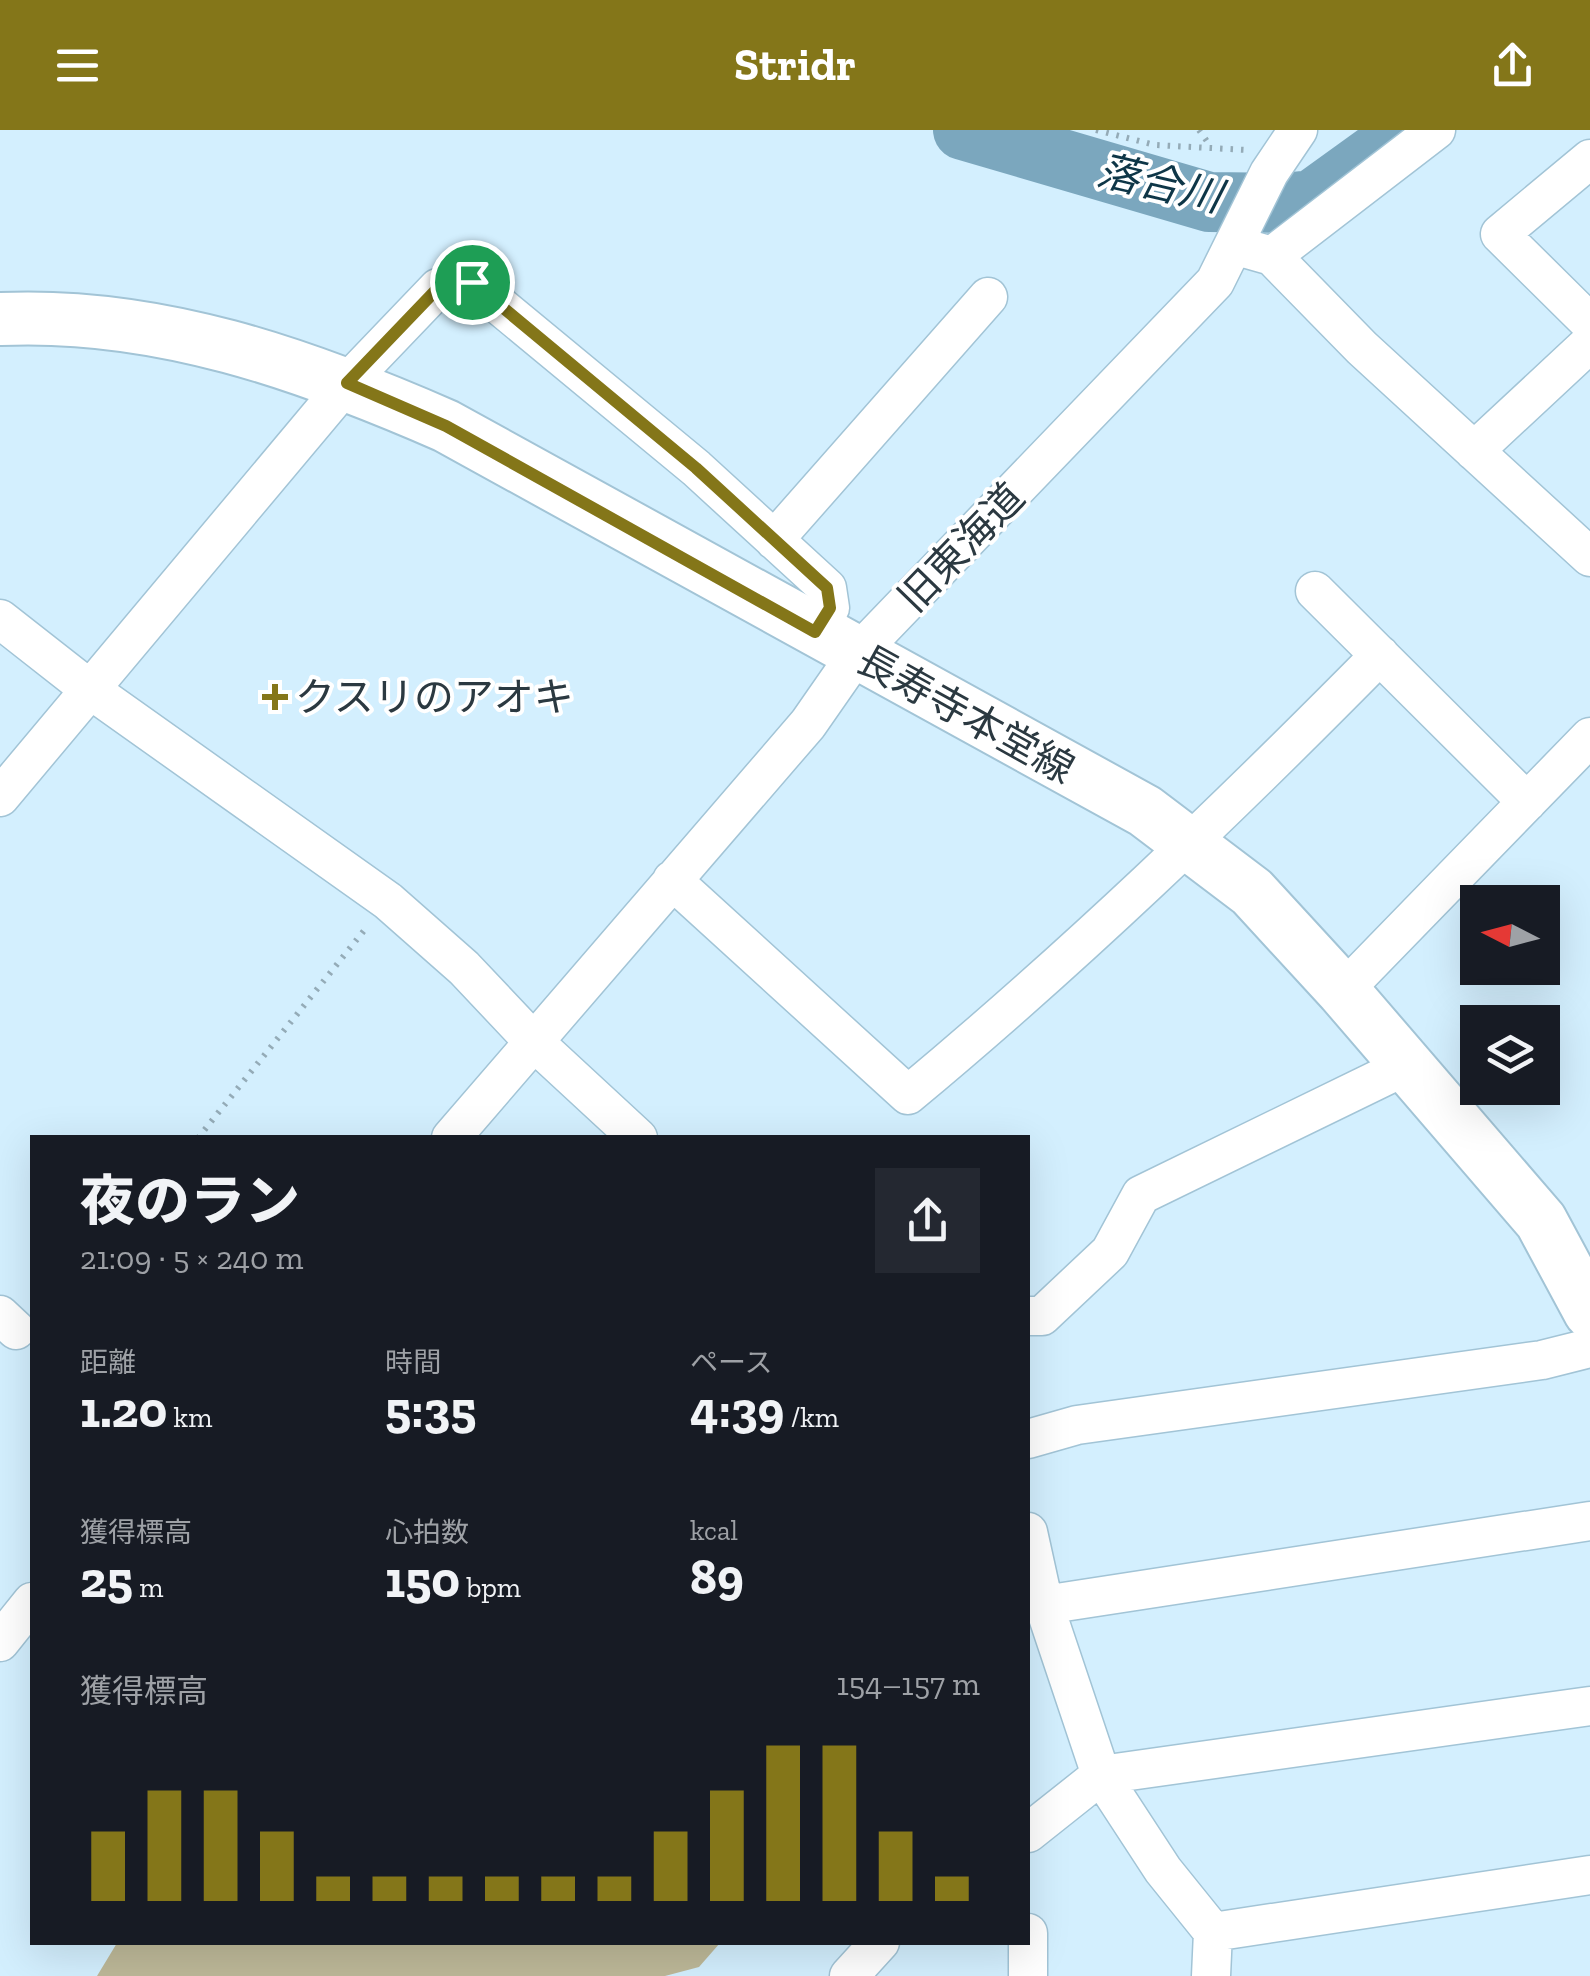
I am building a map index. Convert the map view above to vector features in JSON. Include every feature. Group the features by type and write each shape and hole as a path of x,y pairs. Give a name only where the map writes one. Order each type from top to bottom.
{"main road":[{"name":"長寿寺本堂線","path":"0,319 130,323 229,345 347,383 446,426 1145,811 1252,892 1343,990 1541,1221 1590,1312"}],"street":[{"path":"1436,130 1251,243 1590,557"},
{"name":"旧東海道","path":"453,1135 808,724 835,643 1163,341 1251,243 1284,152"},
{"path":"1590,159 1500,234 1590,323"},
{"path":"0,798 88,688 347,383 438,288 472,282 696,468 827,588 835,643"},
{"path":"774,540 988,297"},
{"path":"1474,451 1590,343"},
{"path":"1316,591 1527,802"},
{"path":"0,619 88,688 388,901 464,968 532,1040 635,1135"},
{"path":"672,880 908,1096 1006,1014 1191,846 1380,655"},
{"path":"1343,990 1590,737"},
{"path":"1030,1316 1042,1316 1110,1252 1141,1195 1408,1064"},
{"path":"1030,1438 1077,1425 1542,1360 1590,1348"},
{"path":"1044,1605 1590,1521"},
{"path":"1030,1541 1044,1605 1101,1775 1163,1870 1213,1932 1210,1976"},
{"path":"0,1642 30,1604"},
{"path":"1030,1831 1101,1775 1590,1706"},
{"path":"1213,1932 1590,1876"},
{"path":"849,1976 877,1945"},
{"path":"1028,1945 1028,1976"}],"path":[{"path":"1096,130 1155,145 1284,152"},
{"path":"1199,130 1211,147"},
{"path":"200,1135 388,901"}],"shaded area":[{"path":"115,1945 718,1945 699,1967 665,1976 97,1976"}],"waterway":[{"name":"落合川","path":"963,130 1209,202 1282,203 1312,200 1387,146 1394,130"}],"place":[{"name":"クスリのアオキ","path":"275,697"}],"route":[{"path":"472,282 696,468 827,588 830,608 815,632 446,426 347,383 438,288 472,282"}]}
